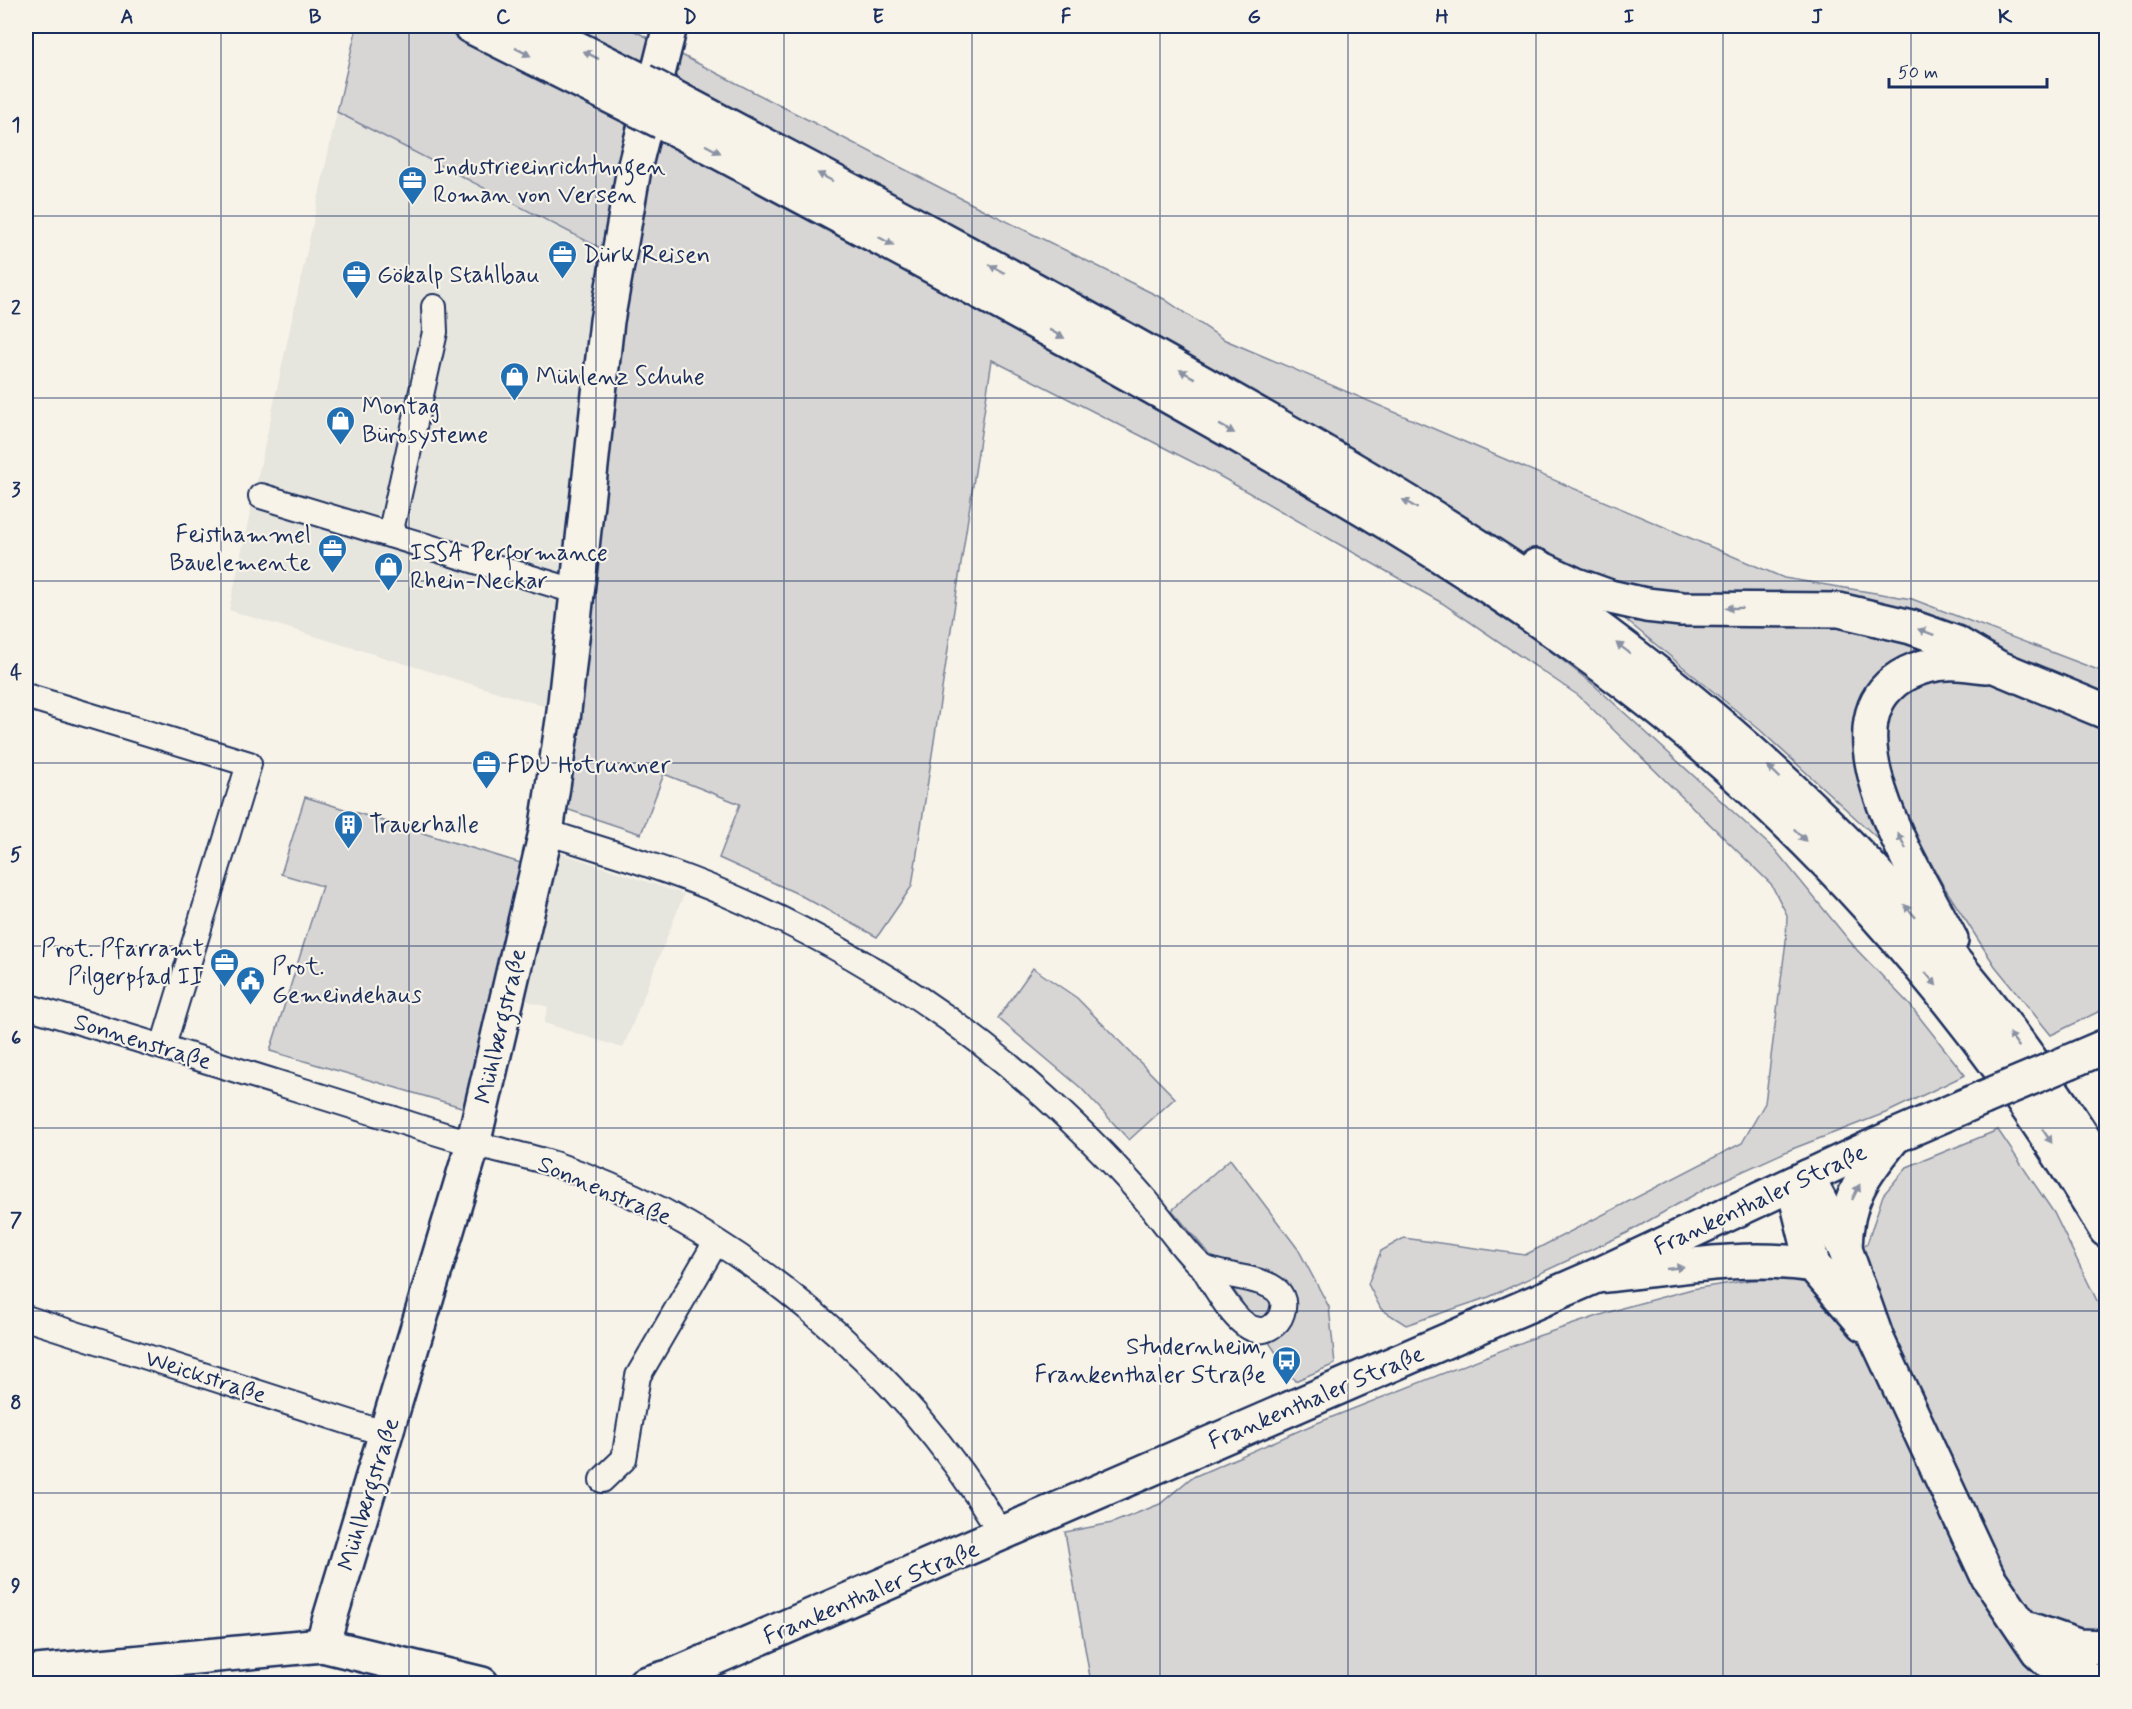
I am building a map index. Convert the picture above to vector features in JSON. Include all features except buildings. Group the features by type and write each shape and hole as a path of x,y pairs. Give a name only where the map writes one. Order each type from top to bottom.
{"main road":[{"path":"470,26 652,101 1134,344 1324,452 1460,534 1582,617 1690,699 1764,762 1866,863 1975,987 2060,1102 2106,1175"},
{"path":"532,26 652,101 1311,476 1443,558 1563,638 1671,720 1798,832 1898,939 1956,1010 2033,1115 2106,1230"},
{"name":"Mühlbergstraße","path":"322,1645 473,1143 546,832 578,592 599,391 620,243 658,66 670,26"},
{"path":"1460,534 1574,584 1610,597 1682,609 1839,610 1922,631 1956,643 1997,667 2106,712"},
{"path":"1975,987 1876,785 1868,740 1870,716 1880,694 1894,680 1911,670 1946,663 1997,667"},
{"name":"Frankenthaler Straße","path":"644,1683 675,1675 1002,1535 1596,1276 1894,1136 2106,1046"},
{"path":"1845,1249 1845,1219 1854,1193 1894,1136"},
{"path":"1800,1181 1845,1249 1877,1339 1989,1576 2038,1651 2052,1664 2102,1683"},
{"path":"1800,1181 1813,1265 1877,1339"},
{"path":"1596,1276 1730,1262 1780,1260 1813,1265"},
{"path":"2023,1627 2078,1646 2106,1647"},
{"path":"26,1672 322,1645 420,1675 482,1683"}],"street":[{"path":"390,535 435,332 434,307"},
{"path":"261,496 578,592"},
{"path":"26,696 249,764 163,1046"},
{"path":"546,832 672,873 726,894 834,947 923,1002 1019,1073 1061,1111 1135,1188 1203,1268"},
{"name":"Sonnenstraße","path":"26,1006 163,1046 473,1143 554,1164 621,1192 716,1242 809,1310 860,1356 928,1430 980,1498 1002,1535"},
{"path":"602,1480 624,1459 638,1376 716,1242"},
{"name":"Weickstraße","path":"26,1318 386,1434"}],"shaded area":[{"path":"357,26 625,26 974,205 1164,299 1223,339 1784,578 1912,599 2106,673 2106,698 1887,607 1488,602 1594,685 1776,851 1857,950 1909,1004 1965,1075 1888,1112 1792,1149 1706,1188 1627,1233 1489,1297 1406,1325 1381,1309 1368,1284 1381,1251 1404,1238 1525,1255 1742,1143 1765,1103 1786,941 1787,915 1771,884 1579,696 1442,603 1216,474 992,360 912,886 877,937 796,893 719,858 740,804 664,774 641,834 566,809 608,252 337,112"},
{"path":"337,112 608,252 550,708 229,610"},
{"path":"1621,616 1682,627 1820,624 1875,634 1935,653 1878,678 1857,706 1854,753 1870,809 1887,847 1760,730"},
{"path":"1943,674 1980,678 2106,731 2106,1008 2051,1035 1995,966 1943,885 1905,814 1884,758 1889,708 1906,690"},
{"path":"305,797 524,864 465,1108 270,1051 322,886 281,874"},
{"path":"561,853 684,894 623,1048 544,1023 548,1007 524,1000"},
{"path":"1033,968 1077,998 1175,1098 1129,1140 1081,1088 998,1018"},
{"path":"1998,1130 2054,1213 2106,1319 2106,1683 1091,1683 1065,1532 1112,1523 1160,1504 1191,1478 1312,1425 1538,1336 1622,1308 1692,1289 1751,1280 1804,1278 1867,1244 1883,1195 1907,1167"},
{"path":"1230,1159 1298,1249 1329,1307 1335,1364 1295,1381 1213,1259 1172,1210"}],"place":[{"name":"Industrieeinrichtungen Roman von Versen","path":"412,206"},
{"name":"Dürk Reisen","path":"562,280"},
{"name":"Gökalp Stahlbau","path":"356,300"},
{"name":"Mühlenz Schuhe","path":"515,402"},
{"name":"Montag Bürosysteme","path":"341,446"},
{"name":"Feisthammel Bauelemente","path":"332,574"},
{"name":"ISSA Performance Rhein-Neckar","path":"389,592"},
{"name":"FDU Hotrunner","path":"486,790"},
{"name":"Trauerhalle","path":"348,850"},
{"name":"Prot. Pfarramt Pilgerpfad II","path":"225,988"},
{"name":"Prot. Gemeindehaus","path":"251,1006"},
{"name":"Studernheim, Frankenthaler Straße","path":"1287,1386"}]}
